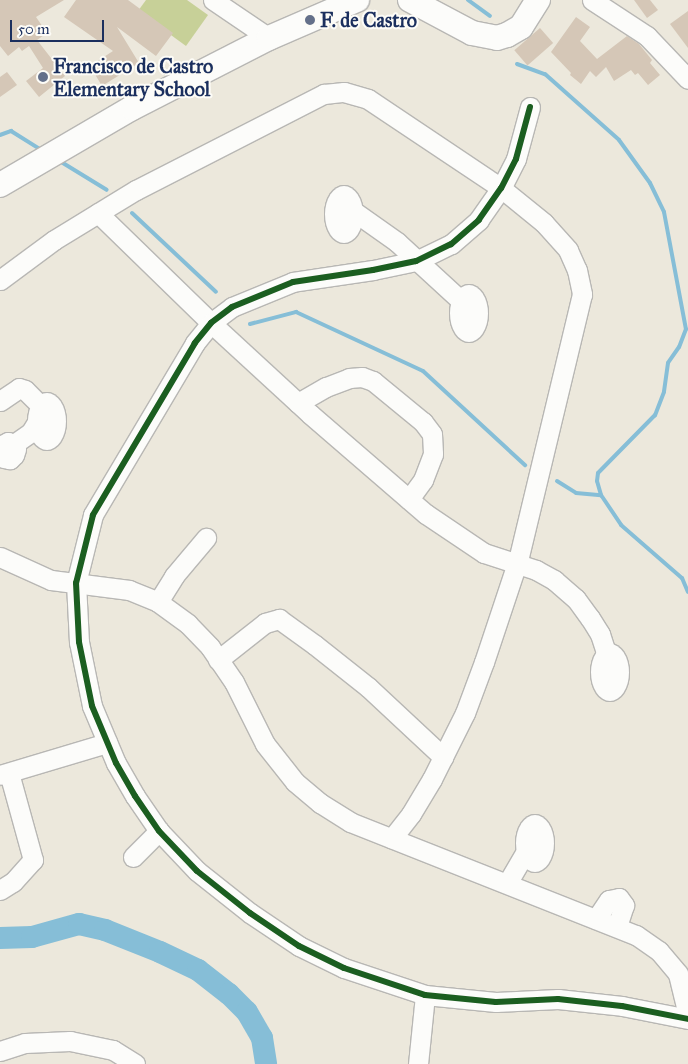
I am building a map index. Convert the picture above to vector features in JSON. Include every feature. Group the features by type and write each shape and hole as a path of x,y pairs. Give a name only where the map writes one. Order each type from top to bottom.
{"main road":[{"path":"0,185 72,141 132,108 269,38 357,0"},
{"path":"410,0 472,33 496,38 508,35 521,26 538,0"}],"street":[{"path":"213,0 269,38"},
{"path":"592,0 647,36 688,79"},
{"path":"0,280 54,240 144,186 324,94 344,92 368,99 501,188 544,223 568,250 577,270 582,294 517,564 484,662 464,713 443,757 411,814 392,838"},
{"path":"530,107 516,159 501,188 479,220 451,244 416,261 373,270 293,282 232,307 211,323 195,343 93,515 76,583 79,642 92,706 107,743 135,796 160,831 197,872 250,914 299,946 344,968 425,995 496,1002 558,999 622,1006 688,1019"},
{"path":"349,208 397,242 416,261 430,270 459,299"},
{"path":"98,213 211,323 298,403 426,514 484,553 536,570 554,580 576,599 600,634 606,652"},
{"path":"298,403 326,387 349,378 362,377 373,382 423,422 432,434 433,454 424,480 409,499"},
{"path":"0,401 19,388 25,390 39,410 31,432 3,447"},
{"path":"158,602 174,576 206,538"},
{"path":"0,557 51,580 129,590 158,602 188,624 210,647 234,682 264,744 295,782 320,803 350,822 508,882 636,935 660,951 678,974 688,1015"},
{"path":"218,660 265,623 279,619 315,645 368,688 443,757"},
{"path":"0,890 13,882 33,860 5,774 107,743"},
{"path":"133,857 160,831"},
{"path":"508,882 532,842"},
{"path":"596,919 609,900 619,898 624,905 617,927"},
{"path":"418,1064 425,995"},
{"path":"0,1051 25,1044 70,1041 113,1050 135,1064"}],"green space":[{"path":"146,0 187,0 208,15 186,46 138,11"}],"building":[{"path":"0,0 64,0 36,17 47,33 37,40 65,76 39,97 26,81 43,68 29,46 22,51 19,47 8,56 0,46"},
{"path":"76,0 128,0 173,33 156,56 117,27 139,63 102,86 90,66 113,51 64,17"},
{"path":"634,0 650,0 658,10 647,18"},
{"path":"688,11 688,48 670,24"},
{"path":"576,17 590,27 580,41 597,59 627,36 639,44 652,60 650,63 660,75 648,85 638,73 635,75 631,70 614,81 606,67 596,77 590,71 581,84 570,75 571,73 551,52"},
{"path":"540,28 553,43 527,65 514,50"},
{"path":"7,72 17,85 0,97 0,77"}],"waterway":[{"path":"468,0 490,16"},
{"path":"517,64 545,74 619,140 650,183 664,212 686,329 679,347 668,363 664,392 655,415 598,473 597,481 601,495 621,525 682,578 688,592"},
{"path":"0,135 11,131 42,150"},
{"path":"58,160 107,190"},
{"path":"132,213 216,292"},
{"path":"250,324 296,312 423,371 525,465"},
{"path":"557,481 576,493 601,495"},
{"path":"0,938 32,937 79,924 105,930 160,952 198,970 229,994 247,1012 262,1038 266,1064"}],"cycle path":[{"path":"530,107 516,159 501,188 479,220 451,244 416,261 373,270 293,282 232,307 211,323 195,343 93,515 76,583 79,642 92,706 116,763 135,796 159,831 197,871 250,913 299,946 344,968 425,995 496,1002 558,999 622,1006 688,1019"}],"place":[{"name":"F. de Castro","path":"310,20"},
{"name":"Francisco de Castro Elementary School","path":"43,77"}]}
